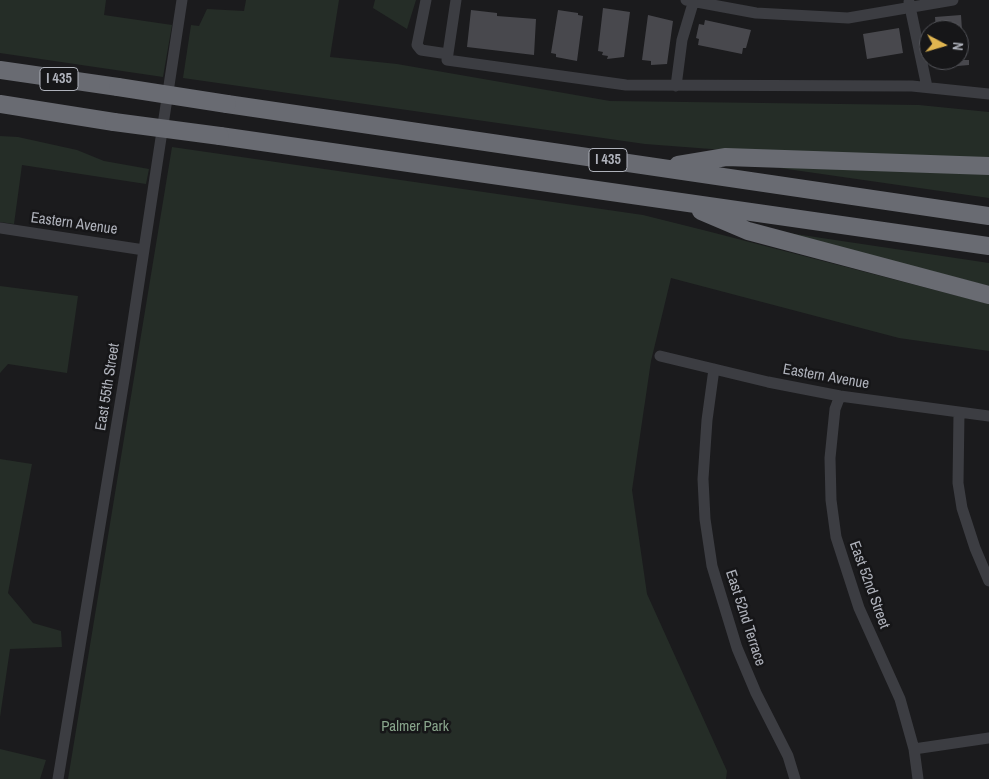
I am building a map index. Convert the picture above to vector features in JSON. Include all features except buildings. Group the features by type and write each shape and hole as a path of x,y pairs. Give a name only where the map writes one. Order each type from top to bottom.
{"highway":[{"name":"I 435","path":"0,70 989,216"},
{"name":"I 435","path":"0,104 114,122 989,246"},
{"path":"659,168 726,157 989,166"},
{"path":"680,202 748,231 989,295"}],"street":[{"name":"East 55th Street","path":"58,779 144,250 182,0"},
{"path":"426,0 417,45 421,50 448,57 626,85 821,84 927,87 989,94"},
{"path":"448,57 456,0"},
{"path":"676,86 682,40 692,0 756,12 806,17 848,18 909,4 953,0"},
{"path":"909,4 927,87"},
{"name":"Eastern Avenue","path":"0,228 144,250"},
{"name":"Eastern Avenue","path":"660,356 840,396 989,416"},
{"name":"East 52nd Terrace","path":"714,369 707,420 703,479 705,519 712,566 737,648 756,694 788,756 795,779"},
{"name":"East 52nd Street","path":"840,396 835,409 830,458 831,500 836,537 859,608 900,699 914,749 918,779"},
{"path":"960,413 958,483 962,508 975,548 989,581"},
{"path":"914,749 978,742 989,738"}],"green space":[{"path":"0,0 106,0 104,15 172,25 163,77 0,53"},
{"path":"246,0 339,0 330,57 397,64 610,101 919,105 989,112 989,161 724,150 645,144 183,78 191,25 199,26 207,9 244,11"},
{"path":"375,0 416,0 407,29 373,8"},
{"path":"0,136 18,137 77,150 104,161 149,169 146,184 22,165 14,224 0,222"},
{"name":"Palmer Park","path":"172,147 643,215 989,304 989,351 899,338 671,278 651,361 632,490 647,594 727,771 726,779 68,779"},
{"path":"773,167 989,172 989,198"},
{"path":"775,231 989,263 989,286"},
{"path":"0,286 78,296 67,373 8,364 0,373"},
{"path":"0,459 32,464 8,593 33,623 61,631 62,647 10,649 0,717"},
{"path":"0,749 46,760 40,779 0,779"}]}
